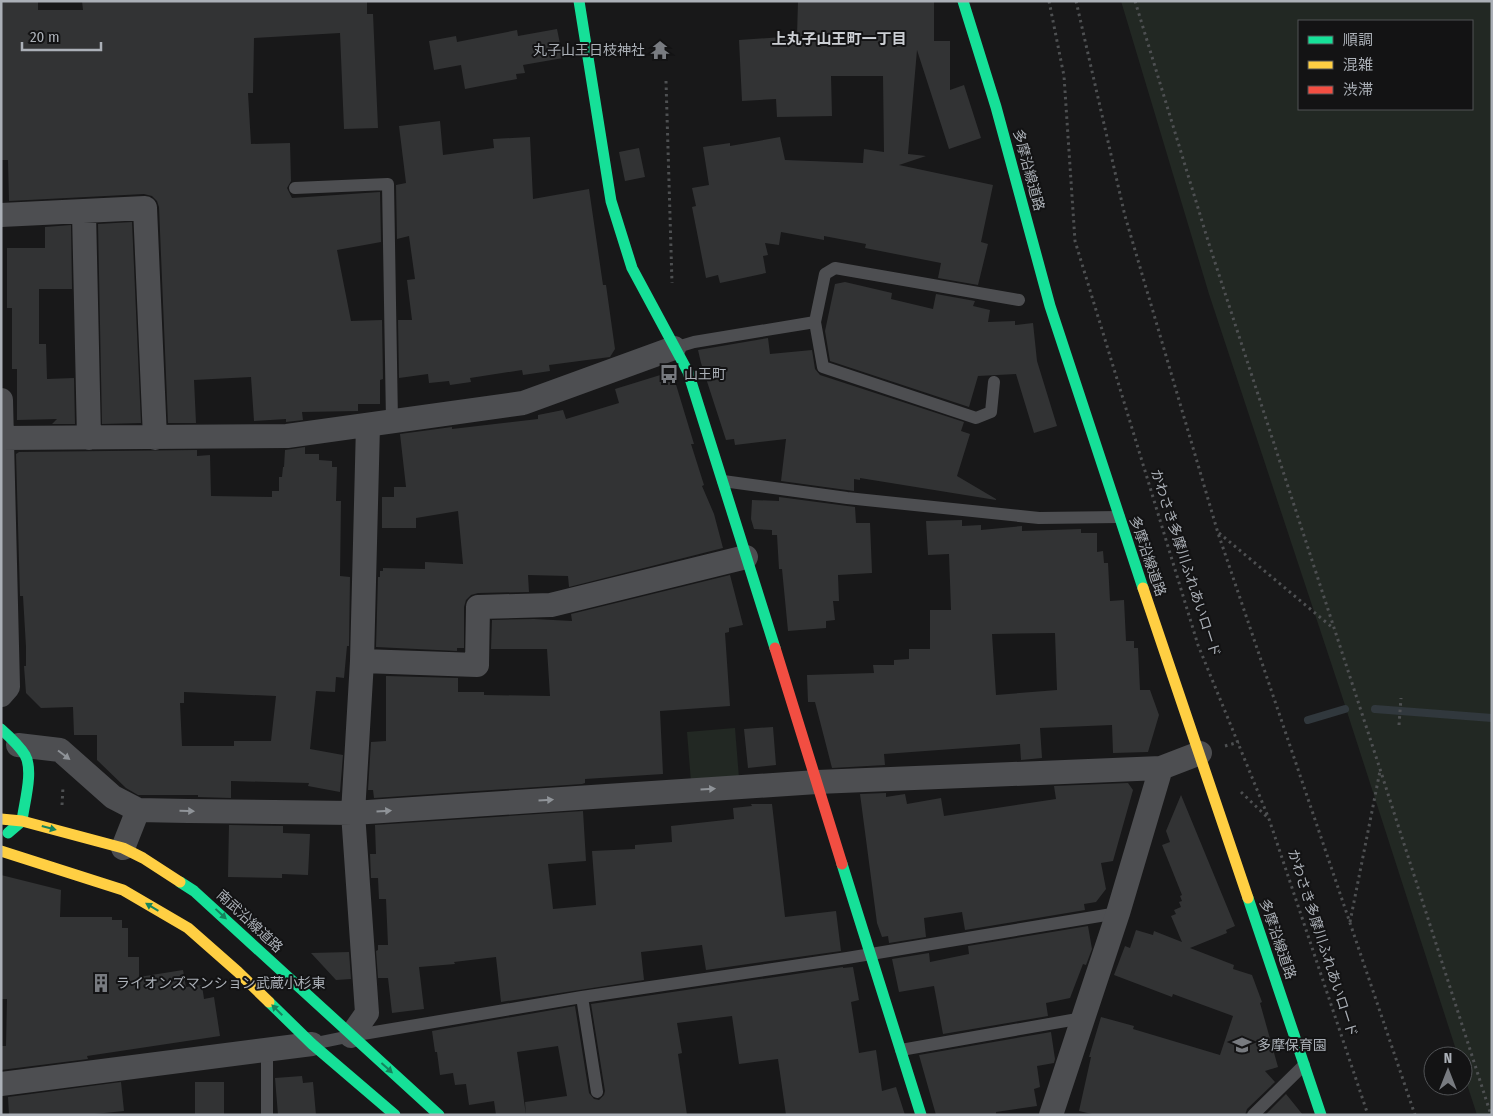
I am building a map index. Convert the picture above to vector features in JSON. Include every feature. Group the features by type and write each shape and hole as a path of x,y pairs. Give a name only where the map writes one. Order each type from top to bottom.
{"street":[{"path":"578,1 611,201 632,268 688,372 921,1115"},
{"name":"多摩沿線道路","path":"963,1 996,107 1050,306 1119,517 1321,1115"},
{"path":"1,215 145,208 155,438"},
{"path":"84,212 89,438"},
{"path":"2,438 287,436 392,422 523,403 674,348"},
{"path":"1,400 3,602 8,687 1,695"},
{"path":"351,1036 367,1013 353,813 362,661 368,424"},
{"path":"362,661 477,664 478,607 551,606 746,557"},
{"path":"10,737 60,750 113,797 138,810 353,813 816,782 1161,768 1200,753"},
{"path":"1,839 22,821 29,770 26,757 10,737"},
{"path":"1051,1115 1118,913 1161,768"},
{"path":"123,848 138,810"},
{"name":"南武沿線道路","path":"1,819 22,821 123,848 194,891 439,1115"},
{"path":"1,851 123,890 188,928 387,1111"},
{"path":"1,1084 312,1044"}],"lane":[{"path":"295,188 388,184 392,422"},
{"path":"994,382 991,412 976,418 823,367 815,322 825,274 835,268 1019,300"},
{"path":"674,348 694,342 815,322"},
{"path":"723,481 847,498 1039,518 1119,517"},
{"path":"312,1044 582,997 871,954 1118,913"},
{"path":"582,997 597,1092"},
{"path":"901,1050 1083,1018"},
{"path":"267,1051 267,1115"},
{"path":"1253,1115 1304,1065"}],"path":[{"name":"かわさき多摩川ふれあいロード","path":"1049,1 1064,76 1075,241 1198,645 1269,820 1368,1115"},
{"path":"1076,1 1125,216 1218,533 1415,1115"},
{"path":"1135,1 1209,244 1491,1115"},
{"path":"666,81 672,289"},
{"path":"1218,533 1334,628"},
{"path":"1399,725 1401,698"},
{"path":"1350,922 1380,769"}],"shaded area":[{"path":"1121,1 1492,1 1492,1115 1477,1115 1471,1096 1473,1096 1473,1046 1455,1046 1341,693 1209,294"},
{"path":"735,728 739,778 691,782 687,732"}],"building":[{"path":"2,1 38,1 38,10 83,10 82,1 367,1 367,14 373,14 378,128 344,129 340,33 254,38 253,93 248,93 251,144 290,143 291,181 287,188 292,198 380,192 381,242 337,250 351,321 382,320 383,379 380,380 380,404 358,404 358,411 302,412 303,420 286,422 286,419 254,421 251,377 194,380 196,423 168,423 159,207 157,201 152,196 144,194 9,201 8,160 2,160 1,133"},
{"path":"798,1 934,1 934,41 950,41 950,90 964,85 981,138 949,149 917,50 908,154 926,156 899,165 993,185 981,242 988,244 978,285 938,278 941,263 865,248 866,244 824,236 824,240 781,232 779,245 765,243 768,255 763,256 766,273 720,283 718,275 706,278 692,207 696,206 692,188 709,185 703,147 730,143 730,146 780,137 785,160 863,163 864,149 884,152 883,76 831,76 832,116 777,117 776,99 742,101 739,40 797,36"},
{"path":"557,29 563,58 523,65 525,73 516,74 517,79 465,89 461,65 434,70 429,41 456,36 457,42 517,30 518,36"},
{"path":"440,121 443,155 494,148 493,139 530,137 533,199 589,189 603,285 606,285 615,349 610,357 549,365 550,371 523,375 522,370 470,378 471,382 450,385 449,381 429,383 428,374 399,378 398,320 412,320 407,280 415,279 409,236 397,239 396,185 406,183 399,126"},
{"path":"639,148 645,177 625,181 619,152"},
{"path":"132,222 141,423 102,424 98,224"},
{"path":"71,225 72,289 39,289 39,344 46,344 47,379 74,378 75,424 52,424 57,419 17,420 17,369 12,369 12,308 7,308 7,248 45,248 45,227"},
{"path":"845,282 892,293 891,299 933,309 936,294 975,301 973,306 990,310 988,322 1015,321 1015,325 1033,323 1037,361 1057,426 1034,433 1016,374 978,376 969,407 830,361 825,331 835,284"},
{"path":"768,338 770,354 812,350 815,369 820,375 964,422 961,431 970,434 957,476 996,500 860,478 860,480 854,479 854,491 781,481 786,439 735,445 734,439 726,440 698,350"},
{"path":"670,372 674,378 694,444 691,444 704,485 702,486 714,514 723,548 569,587 568,576 528,575 529,592 478,593 471,595 466,600 464,607 464,648 457,648 457,651 376,647 378,577 380,577 380,571 383,571 383,568 425,569 425,562 463,564 458,511 416,518 416,528 382,528 382,497 394,497 394,487 406,487 400,434 538,419 538,415 563,410 566,419 619,403 615,389"},
{"path":"305,447 305,454 319,454 319,460 332,461 332,467 337,467 336,501 341,501 340,576 350,577 349,646 347,646 344,678 336,677 335,692 316,691 310,749 343,755 340,792 308,786 309,783 231,781 231,798 198,797 198,795 138,795 126,788 97,760 97,735 74,735 73,707 41,708 26,693 23,596 20,596 16,454 19,452 197,450 197,456 210,455 211,496 272,497 272,491 279,491 279,477 282,477 285,450","holes":["184,692 276,696 271,741 234,741 234,746 182,746 180,703 184,703"]},
{"path":"779,497 855,507 856,523 870,523 872,573 838,575 839,601 833,601 835,620 826,621 826,628 788,631 782,569 779,569 777,535 772,535 772,530 754,529 751,519 752,500 779,501"},
{"path":"962,520 962,526 981,525 981,530 1022,526 1022,531 1081,529 1081,533 1097,533 1097,552 1103,551 1104,563 1108,563 1110,601 1124,600 1126,641 1134,641 1134,648 1138,648 1140,690 1150,690 1159,715 1148,752 1113,753 1112,725 1040,728 1042,758 1021,760 1020,744 884,754 885,765 832,768 815,702 808,702 807,675 874,673 873,665 894,665 894,660 909,659 909,649 930,649 930,610 951,610 949,554 928,555 926,521","holes":["1055,633 1057,690 996,695 992,634"]},
{"path":"730,575 743,625 729,628 729,632 725,633 730,706 660,711 663,774 585,779 585,783 582,784 374,798 373,790 368,790 371,742 386,741 386,676 458,678 458,692 484,692 484,695 550,696 547,649 491,649 492,620 534,619 572,621 571,614"},
{"path":"773,727 776,765 748,768 744,729"},
{"path":"1128,783 1133,790 1113,861 1101,863 1106,889 1096,902 1084,904 1085,910 965,930 962,912 924,918 926,937 889,943 888,936 882,937 877,923 860,794 886,793 886,797 905,794 907,804 941,798 944,816 1056,799 1054,786"},
{"path":"1181,795 1235,926 1226,930 1227,933 1190,948 1234,965 1233,969 1252,975 1262,1002 1260,1003 1278,1067 1265,1071 1275,1082 1247,1109 1245,1115 1096,1115 1079,1111 1091,1057 1089,1057 1101,1017 1134,1026 1133,1029 1220,1055 1233,1016 1173,994 1172,997 1114,975 1125,946 1130,948 1136,930 1153,935 1154,931 1182,942 1171,916 1176,914 1174,910 1181,907 1179,902 1182,901 1180,896 1182,895 1162,845 1170,842 1166,831"},
{"path":"751,804 772,804 785,917 836,911 841,951 706,970 702,945 641,952 644,980 501,1002 496,957 454,962 455,964 419,967 424,1009 392,1013 388,978 378,978 376,951 378,950 378,945 388,945 386,899 379,899 378,878 371,878 370,854 376,854 375,825 583,811 586,861 548,864 553,909 596,905 592,851 635,849 635,845 672,842 671,826 734,819 733,808 752,806"},
{"path":"229,825 283,826 283,833 310,834 308,875 282,874 282,878 228,877"},
{"path":"1,875 61,890 60,917 112,917 112,920 122,920 122,928 128,928 128,957 139,957 139,977 183,970 186,987 202,985 204,999 214,997 220,1036 87,1056 88,1059 1,1070 1,1046 6,1046 7,999 1,999"},
{"path":"1088,926 1092,949 1086,965 1083,964 1070,998 1046,1003 1048,1016 943,1034 934,986 899,992 892,959 929,953 930,962 969,954 968,946"},
{"path":"349,952 351,979 336,980 311,953"},
{"path":"853,967 859,1000 851,1002 859,1053 876,1050 882,1091 896,1087 905,1115 786,1115 778,1059 739,1064 732,1016 677,1023 682,1053 678,1054 687,1115 496,1115 494,1101 469,1105 466,1084 455,1085 453,1073 440,1075 432,1031 575,1006 589,1093 594,1099 599,1100 605,1091 591,1004","holes":["558,1046 567,1096 525,1102 526,1115 517,1052"]},
{"path":"1051,1032 1055,1059 1054,1063 1037,1066 1040,1087 1034,1089 1037,1106 996,1112 996,1115 936,1115 919,1055"},
{"path":"302,1076 303,1083 313,1082 316,1115 278,1115 275,1078"},
{"path":"121,1082 124,1111 85,1115 9,1115 8,1097"},
{"path":"195,1082 224,1082 224,1115 195,1115"},
{"path":"1286,1094 1303,1115 1265,1115"}],"waterway":[{"path":"1308,720 1345,709"},
{"path":"1375,709 1492,718"}],"traffic: fast":[{"path":"579,1 611,201 632,268 688,372 775,648"},
{"path":"963,1 996,107 1050,306 1143,588"},
{"path":"1,729 23,751 29,770 22,821 8,833"},
{"path":"842,864 921,1115"},
{"path":"180,882 194,891 439,1115"},
{"path":"1248,898 1321,1115"},
{"path":"269,1002 312,1044 395,1115"}],"traffic: slow":[{"path":"1143,588 1248,898"},
{"path":"1,819 22,821 123,848 143,858 180,882"},
{"path":"1,851 123,890 188,928 269,1002"}],"traffic: jam":[{"path":"775,648 842,864"}],"place":[{"name":"丸子山王日枝神社","path":"660,50"},
{"name":"山王町","path":"669,374"},
{"name":"ライオンズマンション武蔵小杉東","path":"101,983"},
{"name":"多摩保育園","path":"1242,1045"}],"district":[{"name":"上丸子山王町一丁目","path":"839,39"}]}
